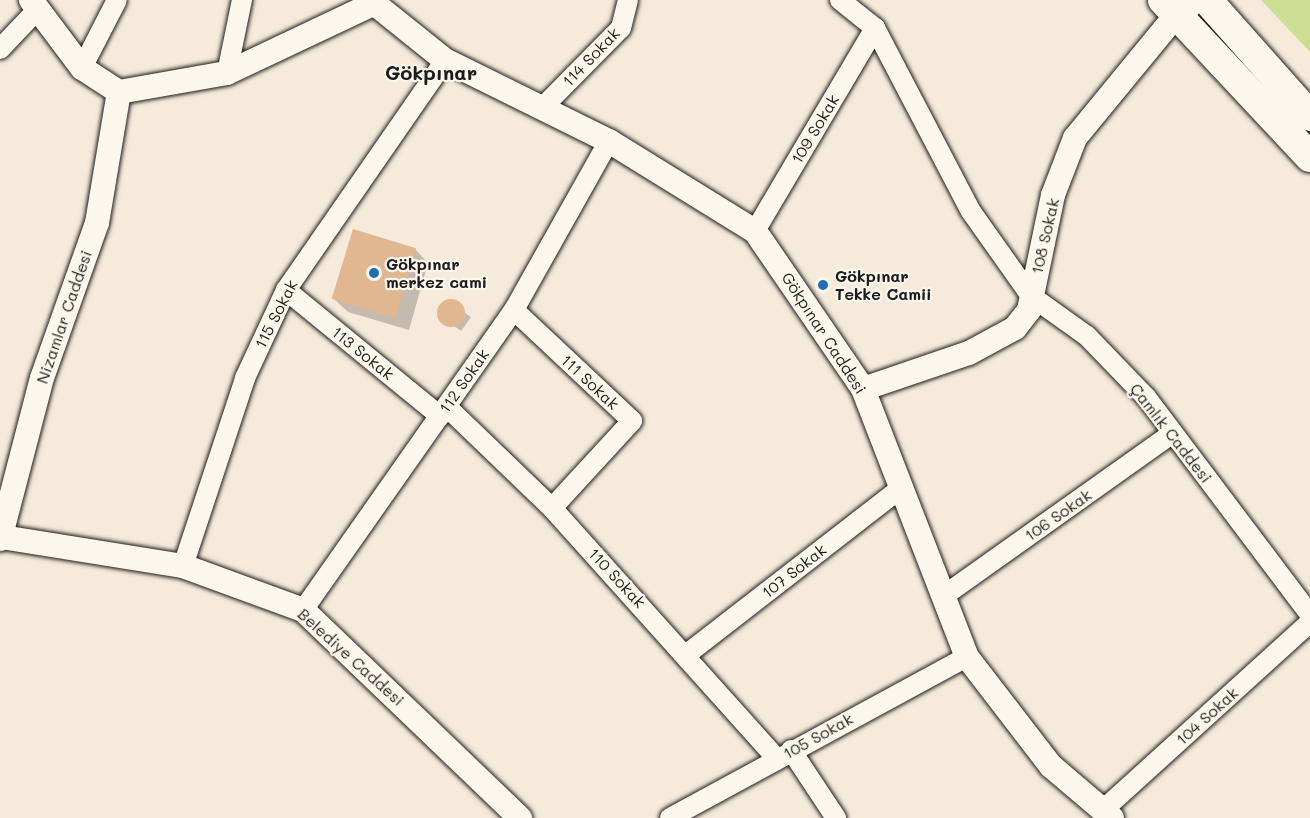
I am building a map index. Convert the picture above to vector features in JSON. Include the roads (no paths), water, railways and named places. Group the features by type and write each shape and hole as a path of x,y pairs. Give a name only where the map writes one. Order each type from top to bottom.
{"main road":[{"path":"1207,0 1310,116"},
{"path":"1176,5 1310,157"}],"street":[{"path":"82,68 117,0"},
{"path":"227,73 242,0"},
{"name":"114 Sokak","path":"542,108 621,28 628,0"},
{"name":"Çamlık Caddesi","path":"840,0 874,28 970,210 1031,296 1087,336 1173,434 1310,615"},
{"path":"0,49 34,5 82,68 119,92 227,73 373,1"},
{"name":"Gökpınar Caddesi","path":"373,1 445,60 609,141 754,231 863,389 967,657 1051,766 1108,814"},
{"name":"108 Sokak","path":"863,389 969,353 1015,328 1029,310 1053,195 1074,138 1176,5"},
{"name":"109 Sokak","path":"754,231 874,28"},
{"name":"115 Sokak","path":"183,566 245,378 286,290 445,60"},
{"name":"Nizamlar Caddesi","path":"1,537 42,378 97,223 119,92"},
{"name":"112 Sokak","path":"303,610 514,310 609,141"},
{"name":"113 Sokak","path":"286,290 444,411"},
{"name":"111 Sokak","path":"514,310 632,421 552,508"},
{"name":"110 Sokak","path":"444,411 552,508 687,654 784,754 836,818"},
{"name":"106 Sokak","path":"942,597 1173,434"},
{"name":"107 Sokak","path":"687,654 901,488"},
{"name":"Belediye Caddesi","path":"1,537 183,566 303,610 520,818"},
{"name":"104 Sokak","path":"1108,814 1310,622"},
{"name":"105 Sokak","path":"670,818 784,754 967,657"}],"place":[{"name":"Gökpınar merkez cami","path":"374,273"},
{"name":"Gökpınar Tekke Camii","path":"823,285"}],"district":[{"name":"Gökpınar","path":"431,72"}]}
